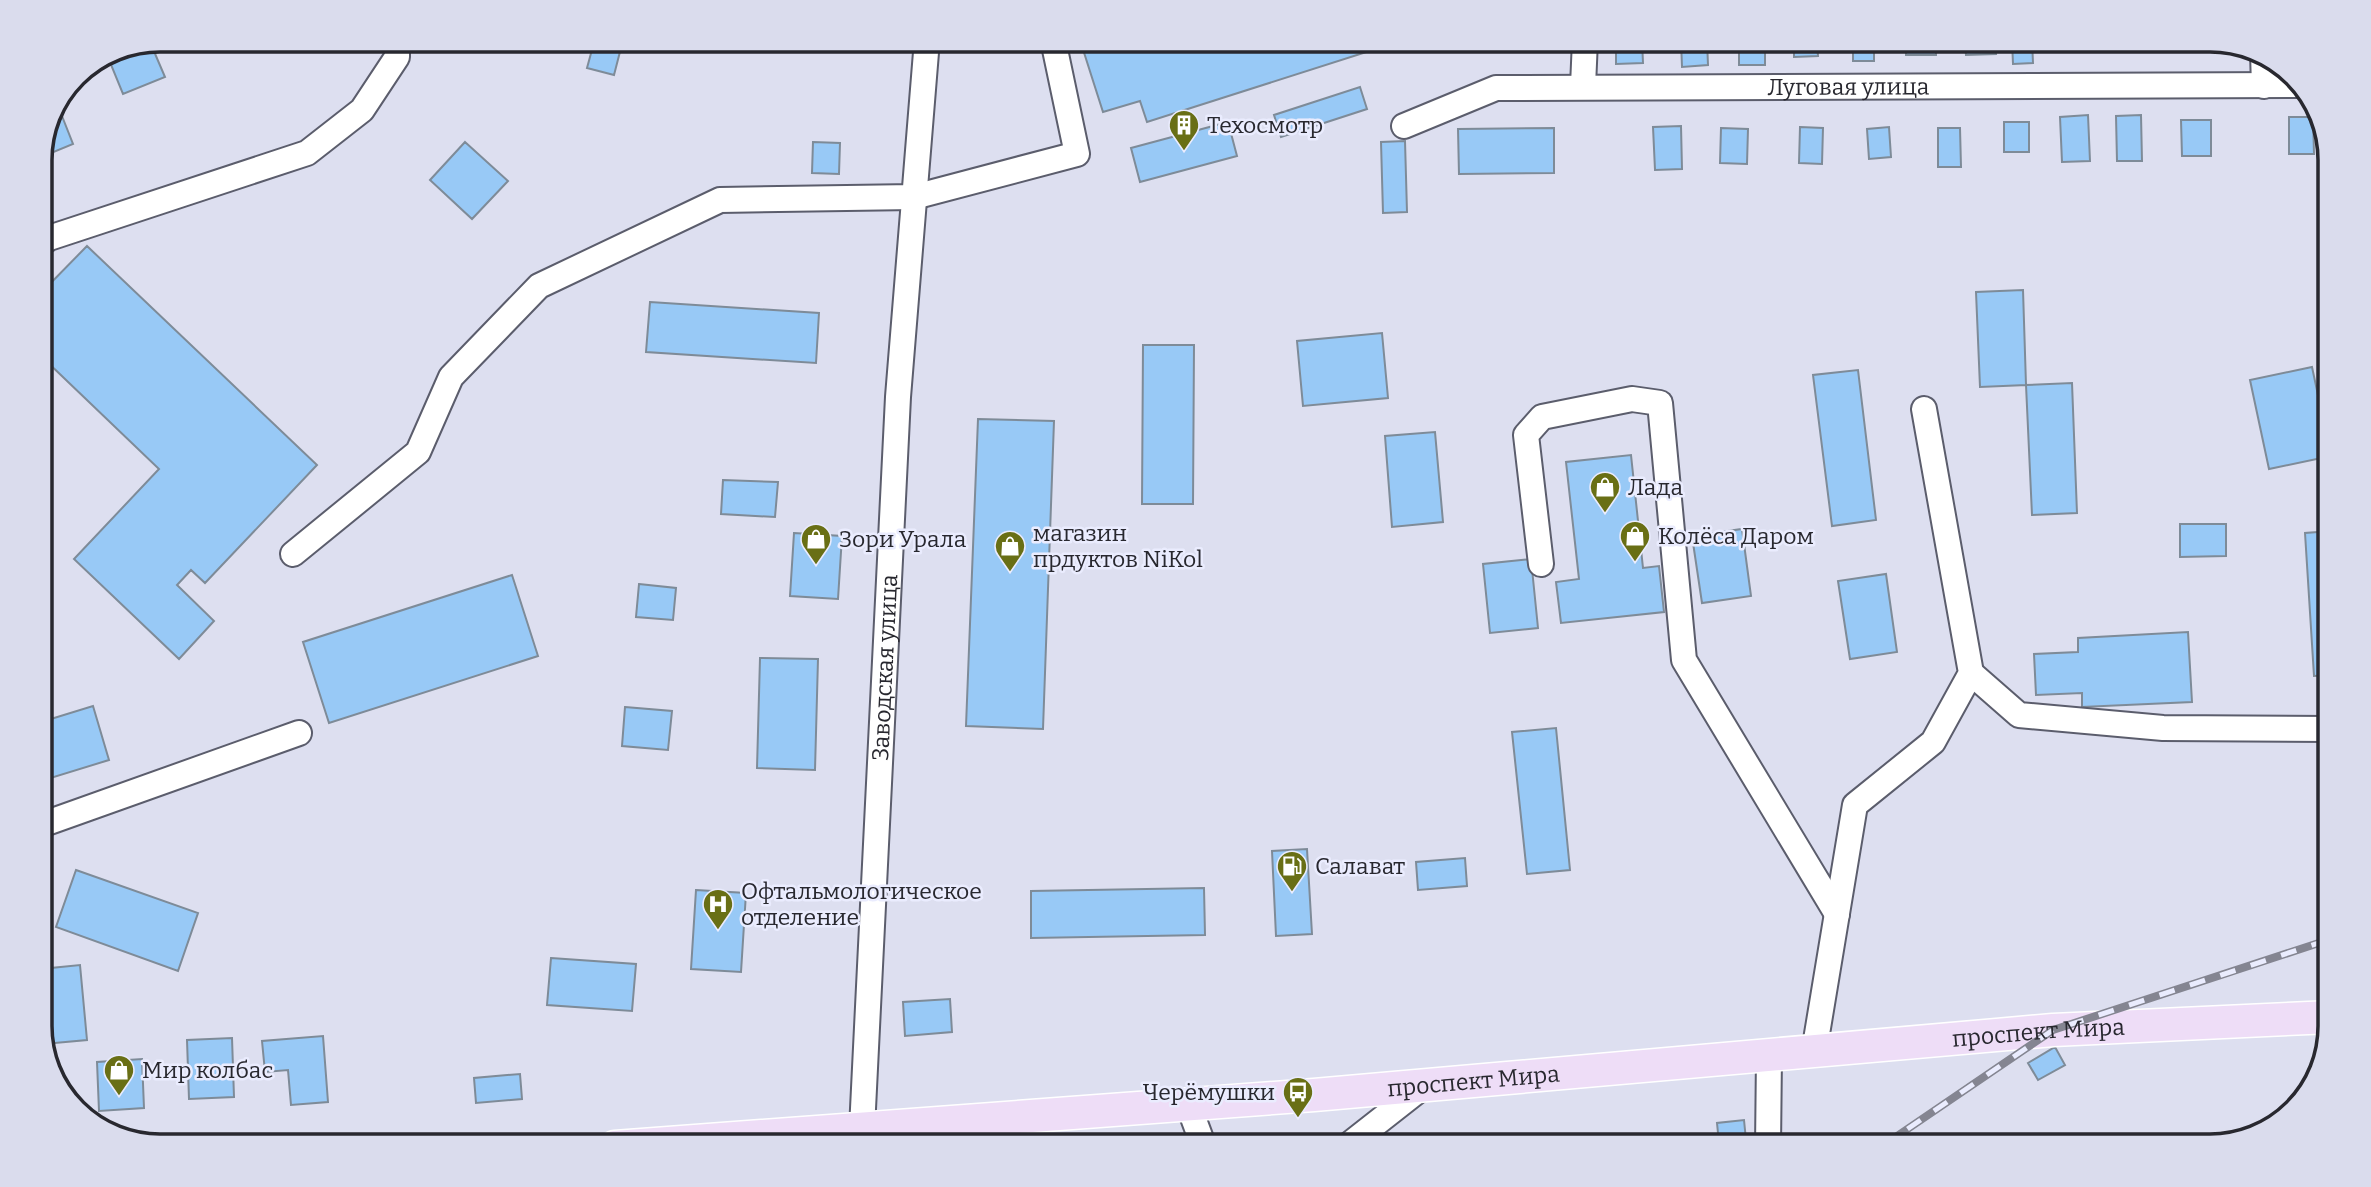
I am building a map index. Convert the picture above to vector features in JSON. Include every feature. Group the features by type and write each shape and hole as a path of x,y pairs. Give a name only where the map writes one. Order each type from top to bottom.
{"main road":[{"name":"проспект Мира","path":"793,1134 1424,1085 2053,1030 2318,1018"}],"street":[{"path":"53,237 154,201 307,153 362,110 397,57 397,52"},
{"name":"Заводская улица","path":"862,1129 898,397 926,52"},
{"path":"293,554 418,452 452,377 539,286 720,200 914,197 1077,154 1056,52"},
{"path":"1583,86 1584,52"},
{"path":"2263,67 2264,86"},
{"name":"Луговая улица","path":"1404,127 1496,88 2288,85"},
{"path":"1541,564 1526,435 1542,417 1632,399 1660,403 1684,660 1837,914"},
{"path":"1924,409 1971,673 2019,715 2163,728 2318,729"},
{"path":"1814,1052 1855,805 1933,742 1971,673"},
{"path":"53,821 299,733"},
{"path":"1769,1055 1769,1134"},
{"path":"1362,1134 1424,1085"},
{"path":"1188,1104 1199,1134"}],"building":[{"path":"591,52 620,52 614,75 587,68"},
{"path":"1084,52 1366,52 1147,122 1140,101 1103,112"},
{"path":"1616,52 1643,52 1643,63 1616,64"},
{"path":"1681,52 1707,52 1708,65 1682,67"},
{"path":"1739,52 1765,52 1765,65 1739,65"},
{"path":"1794,52 1818,52 1818,56 1794,57"},
{"path":"1853,52 1874,52 1874,61 1853,61"},
{"path":"1906,52 1936,52 1936,55 1906,55"},
{"path":"1966,52 1996,54 1966,55"},
{"path":"2012,52 2033,52 2033,63 2013,64"},
{"path":"155,53 165,77 123,94 111,65"},
{"path":"1360,87 1367,109 1281,137 1274,115"},
{"path":"2088,115 2090,161 2062,162 2060,117"},
{"path":"2141,115 2142,161 2117,161 2116,116"},
{"path":"62,117 73,144 53,152"},
{"path":"2289,117 2309,117 2313,127 2314,154 2289,154"},
{"path":"2181,120 2211,120 2211,156 2182,156"},
{"name":"Техосмотр","path":"1228,122 1237,156 1140,182 1131,148"},
{"path":"2004,122 2029,122 2029,152 2004,152"},
{"path":"1681,126 1682,169 1655,170 1653,127"},
{"path":"1800,127 1823,128 1822,164 1799,163"},
{"path":"1889,127 1891,157 1869,159 1867,129"},
{"path":"1554,128 1554,173 1459,174 1458,129"},
{"path":"1721,128 1748,129 1747,164 1720,163"},
{"path":"1938,128 1960,128 1961,167 1938,167"},
{"path":"1405,141 1407,212 1383,213 1381,142"},
{"path":"465,142 508,181 472,219 430,180"},
{"path":"813,142 840,143 839,174 812,173"},
{"path":"87,246 317,465 205,583 191,570 177,585 214,621 179,659 74,559 159,469 53,367 53,281"},
{"path":"2023,290 2026,385 1980,387 1976,292"},
{"path":"650,302 819,313 816,363 646,352"},
{"path":"1382,333 1388,398 1303,406 1297,341"},
{"path":"1143,345 1194,345 1193,504 1142,504"},
{"path":"2312,367 2318,395 2318,459 2269,469 2250,380"},
{"path":"1858,370 1876,520 1832,526 1813,375"},
{"path":"2072,383 2077,513 2032,515 2026,385"},
{"name":"магазин прдуктов NiKol","path":"978,419 1054,421 1043,729 966,726"},
{"path":"1435,432 1443,522 1392,527 1385,436"},
{"name":"Лада","path":"1631,455 1643,568 1659,566 1664,612 1561,623 1556,582 1579,579 1566,462"},
{"path":"723,480 778,482 775,517 721,514"},
{"path":"2180,524 2226,524 2226,556 2180,557"},
{"path":"1742,529 1751,596 1702,603 1692,536"},
{"path":"2318,532 2318,676 2314,676 2305,533"},
{"name":"Зори Урала","path":"794,533 842,536 838,599 790,596"},
{"path":"1531,559 1538,628 1490,633 1483,564"},
{"path":"1886,574 1897,652 1850,659 1838,581"},
{"path":"512,575 538,656 329,723 303,642"},
{"path":"639,584 676,588 673,620 636,617"},
{"path":"2188,632 2192,702 2082,707 2082,693 2036,695 2034,654 2078,652 2078,638"},
{"path":"760,658 818,659 815,770 757,768"},
{"path":"93,706 109,760 53,777 53,718"},
{"path":"625,707 672,711 668,750 622,746"},
{"path":"1556,728 1570,870 1527,874 1512,732"},
{"name":"Салават","path":"1307,849 1312,934 1276,936 1272,851"},
{"path":"1465,858 1467,886 1418,890 1416,862"},
{"path":"76,870 198,913 178,971 56,927"},
{"path":"1204,888 1205,935 1031,938 1031,891"},
{"name":"Офтальмологическое отделение","path":"696,890 746,893 741,972 691,969"},
{"path":"551,958 636,964 632,1011 547,1005"},
{"path":"80,965 87,1040 54,1043 53,968"},
{"path":"950,999 952,1032 905,1036 903,1002"},
{"path":"323,1036 328,1102 291,1105 288,1070 265,1072 262,1041"},
{"path":"232,1038 234,1097 189,1099 187,1040"},
{"path":"2055,1047 2065,1065 2038,1080 2028,1063"},
{"path":"142,1059 144,1108 99,1111 97,1062"},
{"path":"520,1074 522,1099 476,1103 474,1078"},
{"path":"1744,1120 1745,1134 1718,1134 1717,1123"}],"railway":[{"path":"1900,1134 2053,1030 2318,943"}],"place":[{"name":"Техосмотр","path":"1184,152"},
{"name":"Лада","path":"1605,514"},
{"name":"Колёса Даром","path":"1635,563"},
{"name":"Зори Урала","path":"816,566"},
{"name":"магазин прдуктов NiKol","path":"1010,573"},
{"name":"Салават","path":"1292,893"},
{"name":"Офтальмологическое отделение","path":"718,931"},
{"name":"Мир колбас","path":"119,1097"},
{"name":"Черёмушки","path":"1298,1119"}]}
